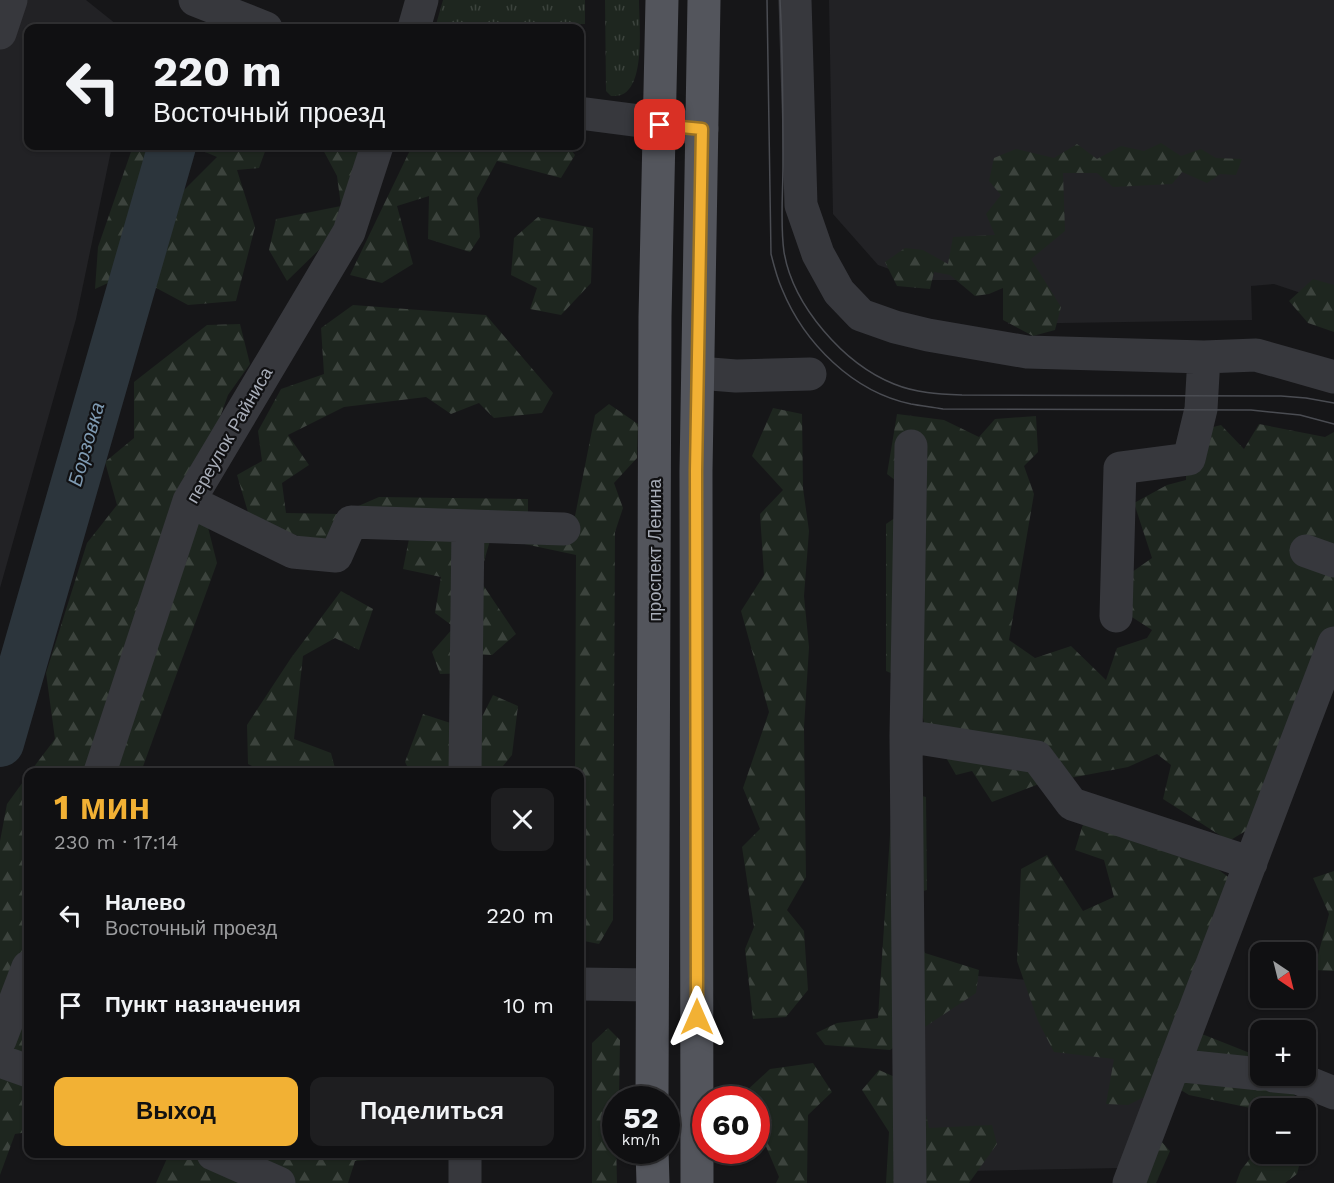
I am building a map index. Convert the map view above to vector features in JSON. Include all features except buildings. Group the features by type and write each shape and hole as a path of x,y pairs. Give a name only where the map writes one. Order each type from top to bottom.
{"main road":[{"name":"проспект Ленина","path":"652,1086 655,317 662,0"},
{"path":"697,1183 696,471 704,0"},
{"path":"652,1164 652,1183"}],"street":[{"path":"0,33 11,0"},
{"path":"195,0 256,24"},
{"path":"415,24 422,0"},
{"path":"795,0 801,205 819,254 839,292 861,315 906,330 1027,352 1204,357 1256,355 1334,376"},
{"path":"584,114 702,129"},
{"name":"переулок Райниса","path":"101,768 189,501 349,232 376,150"},
{"path":"1116,616 1120,468 1189,459 1201,409 1204,357"},
{"path":"698,373 736,376 810,374"},
{"path":"910,1183 906,736 911,446"},
{"path":"189,501 293,552 336,556 351,522 564,529"},
{"path":"465,768 468,526"},
{"path":"1129,1183 1334,643"},
{"path":"906,736 1037,757 1072,804 1251,863"},
{"path":"0,1040 24,977"},
{"path":"584,984 652,985"},
{"path":"0,1061 24,1070"},
{"path":"1174,1065 1250,1073"},
{"path":"1316,1086 1334,1093"},
{"path":"222,1158 279,1183"},
{"path":"465,1158 465,1183"}],"shaded area":[{"path":"0,0 86,0 116,24 24,24 24,150 111,150 76,319 0,588"},
{"path":"829,0 1334,0 1334,304 1274,284 1251,286 1252,320 1008,324 1008,280 920,280 878,265 833,214"},
{"path":"914,971 1183,992 1120,1168 917,1172"}],"green space":[{"path":"443,0 585,0 585,24 436,24"},
{"path":"605,0 639,0 638,67 629,89 617,96 611,96 606,91"},
{"path":"1161,143 1181,156 1201,149 1216,158 1242,159 1236,175 1220,174 1207,183 1182,172 1172,184 1113,187 1097,173 1063,173 1065,231 1031,259 1061,307 1055,330 1033,336 1003,320 1003,288 989,294 975,296 950,275 934,272 930,289 897,286 885,262 905,248 923,250 948,264 953,237 995,235 986,214 1001,195 989,181 994,158 1016,149 1054,158 1077,144 1097,159 1121,146 1144,151"},
{"path":"132,150 151,150 108,283 95,289 98,247"},
{"path":"200,150 266,150 259,168 237,170 255,227 236,301 188,305 147,283 174,200 217,157"},
{"path":"323,150 366,150 362,170 326,243 287,281 269,250 276,219 341,206 337,176"},
{"path":"410,150 571,150 575,155 561,178 497,161 477,198 480,237 470,252 428,239 429,196 397,206 413,264 382,283 350,275"},
{"path":"538,217 593,228 591,283 561,315 530,309 537,288 511,275 514,238"},
{"path":"1313,279 1334,285 1334,332 1308,323 1289,301"},
{"path":"353,305 486,315 553,393 542,413 494,418 479,403 451,414 426,397 344,407 288,435 309,465 282,483 286,513 340,514 379,497 528,499 528,515 575,516 595,415 609,404 638,424 637,458 614,483 623,508 615,532 613,920 599,944 584,941 584,768 575,768 576,555 491,537 479,579 516,634 492,655 473,654 474,673 440,674 432,652 454,627 435,613 441,577 403,569 409,539 381,517 353,548 313,541 250,519 237,475 262,461 258,431 281,389 324,374 321,328"},
{"path":"240,324 250,364 228,395 214,434 193,468 217,563 142,768 33,768 55,739 46,673 87,543 117,505 105,462 134,438 134,382 207,325"},
{"path":"773,408 802,414 803,488 809,531 804,596 809,647 804,728 806,877 787,910 804,931 808,990 786,1017 753,1019 745,949 754,927 742,847 760,829 743,788 769,712 741,611 764,575 760,514 783,490 752,456"},
{"path":"897,414 944,420 979,437 995,419 1036,416 1038,452 1024,466 1034,494 1009,640 1035,658 1071,646 1106,680 1117,648 1147,638 1152,630 1124,612 1125,577 1152,558 1134,503 1167,485 1186,480 1186,434 1221,425 1244,449 1259,424 1325,437 1334,432 1334,654 1277,812 1229,841 1163,799 1171,765 1157,754 1128,767 1039,784 992,802 972,771 956,775 944,754 929,747 916,684 886,671 886,524 921,500 887,474"},
{"path":"341,591 373,609 359,650 335,638 303,656 294,739 331,753 335,768 256,768 248,764 247,725 291,658"},
{"path":"493,695 518,706 512,755 501,768 408,768 405,762 423,714 475,731"},
{"path":"24,781 24,1133 15,1134 0,1175 0,841 7,804"},
{"path":"893,789 926,797 927,890 898,898 925,953 979,970 976,993 890,1050 825,1045 816,1033 837,1023 878,1018"},
{"path":"1084,821 1211,864 1252,895 1202,1034 1250,1053 1250,1086 1291,1086 1296,1098 1250,1098 1250,1108 1189,1095 1171,1084 1128,1105 1106,1104 1114,1059 1054,1052 1038,1021 1017,961 1021,869 1047,855 1083,911 1114,897 1104,860 1075,850"},
{"path":"1334,871 1334,971 1316,970 1329,914 1313,878"},
{"path":"608,1028 620,1040 619,1086 602,1086 602,1164 617,1164 617,1183 592,1183 592,1043"},
{"path":"813,1063 832,1092 808,1115 807,1183 776,1183 779,1177 770,1156 770,1086 752,1086 770,1069"},
{"path":"879,1070 920,1088 929,1128 992,1125 997,1144 969,1183 886,1183 889,1132 862,1090"},
{"path":"1160,1140 1170,1151 1156,1183 1144,1183"},
{"path":"92,1158 129,1158 129,1160 94,1160"},
{"path":"167,1158 395,1158 355,1161 348,1183 156,1183"},
{"path":"1250,1159 1250,1164 1300,1164 1297,1174 1285,1183 1236,1183 1241,1170"}],"waterway":[{"name":"Борзовка","path":"0,743 171,150"}],"tram line":[{"path":"767,0 771,254 782,289 803,328 817,346 850,377 890,398 943,409 1251,410 1300,415 1334,424"},
{"path":"780,0 784,252 798,293 810,312 824,331 857,363 894,384 936,393 1281,396 1334,403"}],"route":[{"path":"660,125 702,129 696,471 697,1017"}]}
